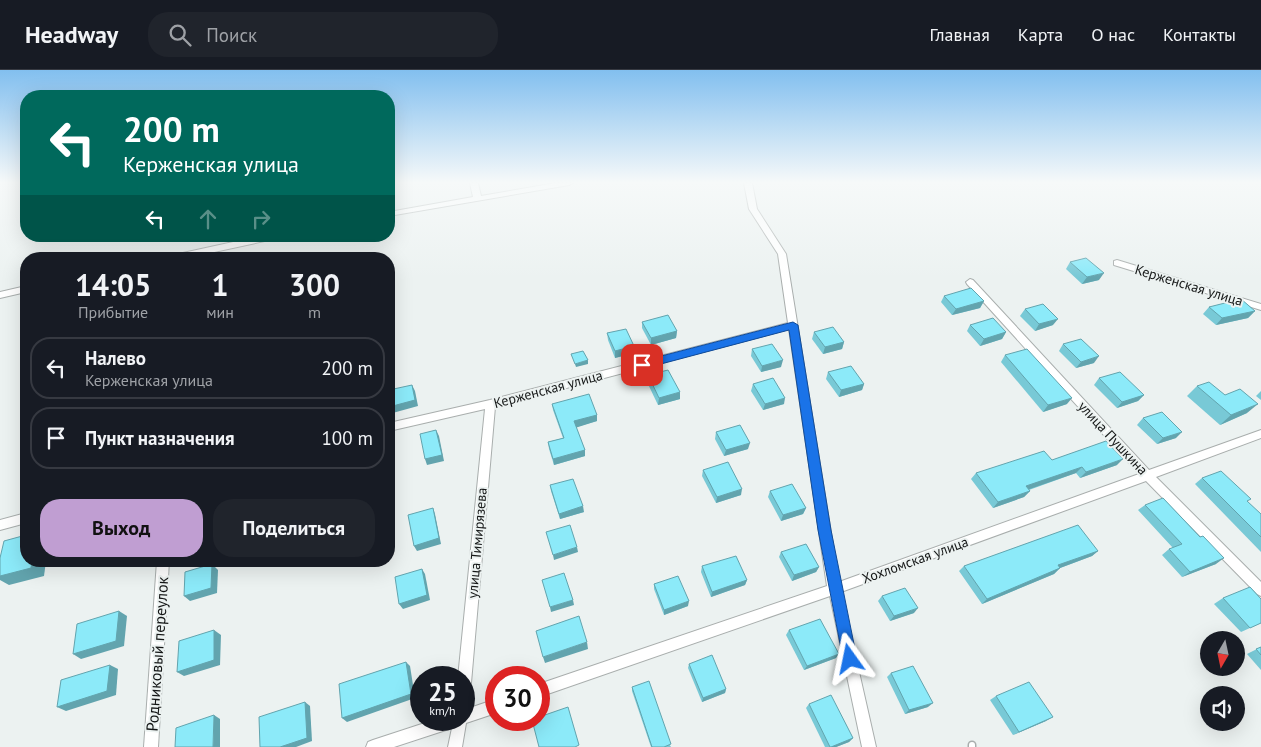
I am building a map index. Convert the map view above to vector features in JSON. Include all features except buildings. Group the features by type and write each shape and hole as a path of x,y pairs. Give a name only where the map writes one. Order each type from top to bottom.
{"street":[{"path":"757,215 782,254 834,589 869,747"},
{"path":"201,252 247,242"},
{"name":"Керженская улица","path":"1117,263 1261,307"},
{"name":"улица Пушкина","path":"970,282 1147,475 1261,590"},
{"path":"0,295 20,290"},
{"name":"Керженская улица","path":"395,426 490,404 793,325"},
{"name":"улица Тимирязева","path":"466,666 490,404"},
{"name":"Хохломская улица","path":"550,687 834,589 1261,434"},
{"path":"0,525 20,520"},
{"name":"Родниковый переулок","path":"151,747 163,567"},
{"path":"373,747 422,731"},
{"path":"455,747 458,731"}],"route":[{"path":"642,365 793,325 814,471 834,589 850,659"}]}
